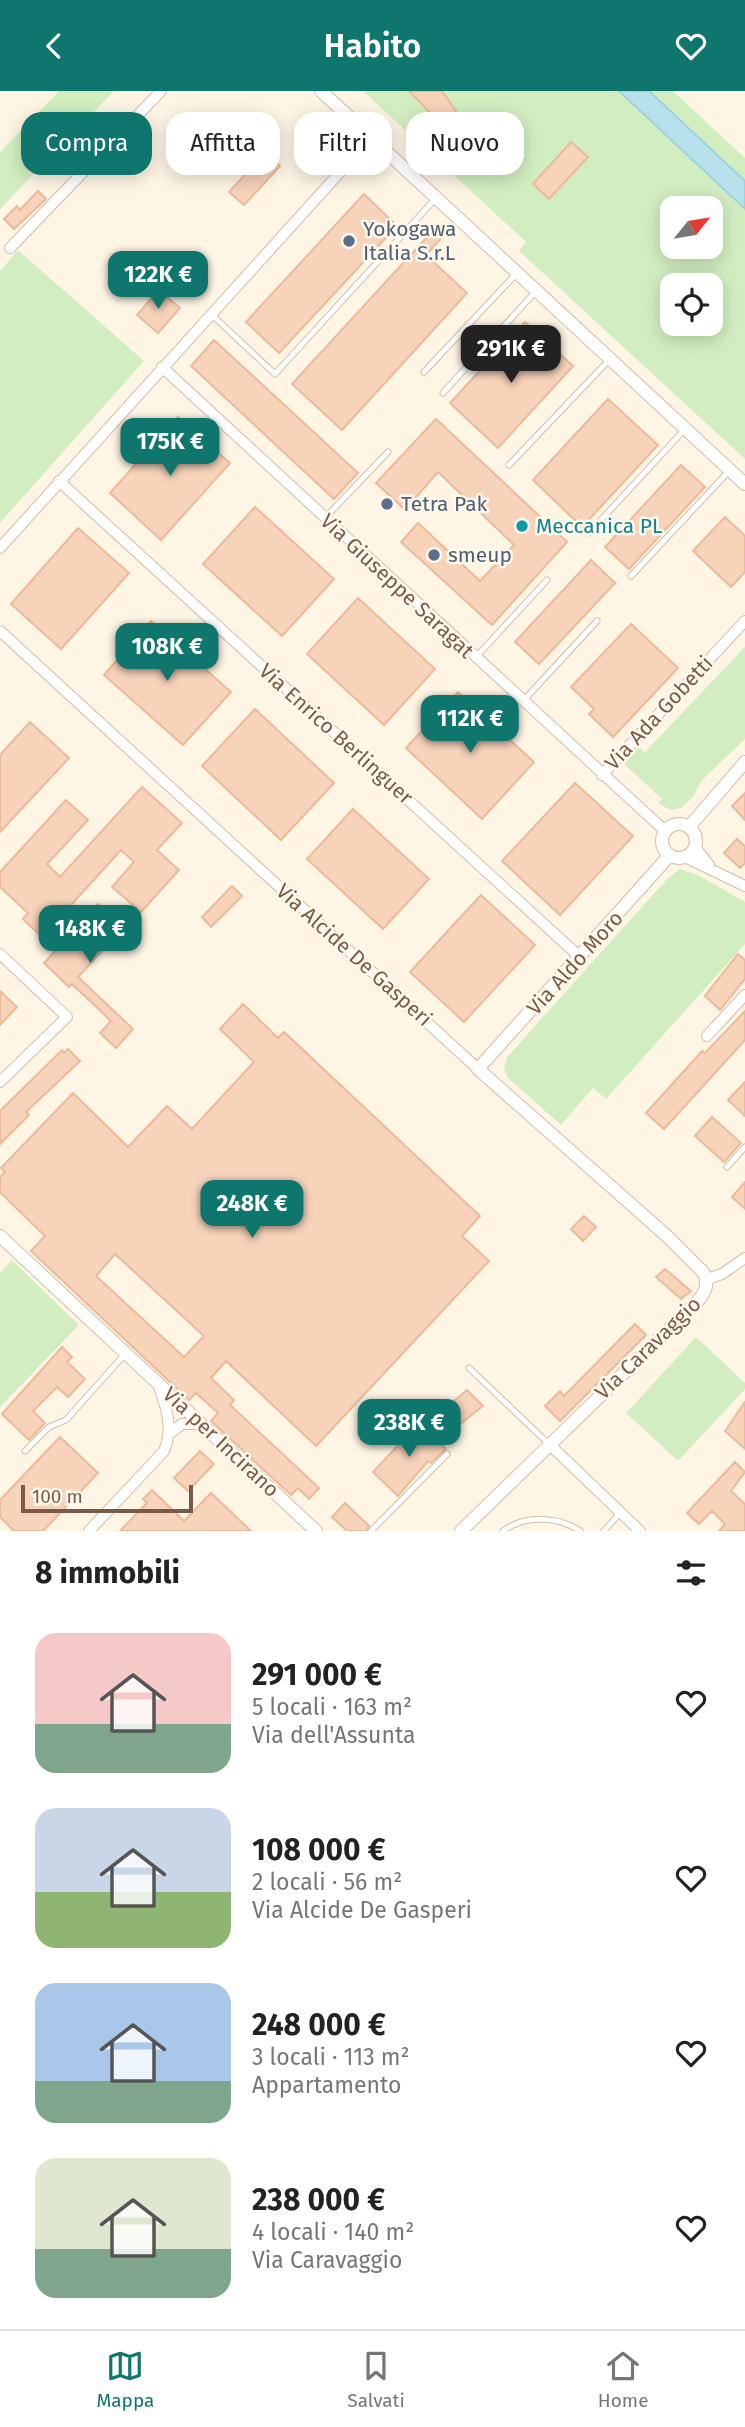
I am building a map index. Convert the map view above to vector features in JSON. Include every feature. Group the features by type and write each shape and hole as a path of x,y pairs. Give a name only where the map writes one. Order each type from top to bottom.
{"street":[{"path":"10,248 161,91"},
{"path":"321,91 343,112"},
{"path":"392,157 745,484"},
{"path":"0,548 337,175"},
{"name":"Via Giuseppe Saragat","path":"162,366 522,702 665,831"},
{"name":"Via Enrico Berlinguer","path":"59,481 581,958"},
{"name":"Via Ada Gobetti","path":"602,775 745,621"},
{"name":"Via Alcide De Gasperi","path":"0,631 478,1069 668,1237 707,1279"},
{"path":"689,827 745,762"},
{"path":"685,857 695,847 696,836 689,827 679,824 665,831 662,842 670,855 685,857 743,881"},
{"path":"695,847 711,867"},
{"name":"Via Aldo Moro","path":"478,1069 581,958 670,855"},
{"path":"0,954 67,1017 0,1082"},
{"path":"706,1036 745,995"},
{"name":"Via per Incirano","path":"0,1236 316,1531"},
{"name":"Via Caravaggio","path":"461,1531 696,1303 704,1293 707,1279 722,1274 745,1258"},
{"path":"89,1531 164,1451 169,1434 158,1384"},
{"path":"169,1434 182,1424 201,1424"},
{"path":"549,1444 640,1531"}],"lane":[{"path":"210,313 275,374 436,198"},
{"path":"424,372 517,273"},
{"path":"443,393 536,291"},
{"path":"509,465 610,359"},
{"path":"589,533 685,429"},
{"path":"325,518 388,452"},
{"path":"631,576 730,470"},
{"path":"475,658 547,580"},
{"path":"522,702 597,621"},
{"path":"727,1167 745,1147"},
{"path":"25,1451 49,1427 66,1420 125,1353"},
{"path":"469,1368 549,1444"},
{"path":"372,1531 447,1454"},
{"path":"604,1531 620,1513"},
{"path":"503,1531 531,1520 555,1520 580,1531"}],"green space":[{"path":"59,91 114,91 94,112 39,112"},
{"path":"363,91 619,91 745,209 745,459 519,251 526,242 454,175 524,175 524,112 406,112 406,131 392,118 392,112 386,112"},
{"path":"649,91 673,91 745,158 745,181"},
{"path":"21,130 21,175 33,175 0,209 0,152"},
{"path":"18,250 144,361 0,523 0,271"},
{"path":"745,647 745,739 702,780 693,797 681,808 670,810 658,803 662,799 622,762 638,746 645,752"},
{"path":"680,869 698,875 745,902 745,944 606,1099 593,1088 561,1125 507,1077 504,1068 507,1057 668,878"},
{"path":"12,1260 79,1325 0,1407 0,1273"},
{"path":"696,1337 745,1383 745,1389 678,1461 626,1413"}],"water":[{"path":"619,91 649,91 745,181 745,209"}],"building":[{"path":"409,91 442,91 457,112 429,112"},
{"path":"571,142 588,157 549,199 533,184"},
{"path":"245,175 272,175 244,205 229,192"},
{"path":"38,191 46,199 14,229 4,219 17,206 20,210"},
{"path":"364,194 397,226 279,353 246,322"},
{"path":"439,224 447,232 426,255 467,293 342,430 292,384"},
{"path":"159,290 180,308 158,333 137,315"},
{"path":"525,322 573,366 498,448 450,403"},
{"path":"214,340 358,473 334,499 191,366"},
{"path":"608,399 658,445 582,527 533,480"},
{"path":"178,417 230,463 161,540 110,493"},
{"name":"Meccanica PL","path":"436,419 567,542 492,625 401,542 418,523 480,581 514,545 438,472 405,510 376,483"},
{"path":"681,465 705,487 629,569 605,547"},
{"path":"255,507 334,579 282,636 203,564"},
{"path":"725,517 745,536 745,572 731,587 693,551"},
{"path":"78,528 129,573 61,649 11,604"},
{"path":"591,560 615,583 539,664 515,642"},
{"path":"358,598 435,669 384,725 307,654"},
{"path":"151,621 231,692 183,745 104,675"},
{"path":"631,624 678,668 613,737 589,714 594,709 571,687"},
{"path":"458,692 534,762 482,819 406,748"},
{"path":"255,709 334,783 281,840 202,766"},
{"path":"30,722 69,758 0,832 0,755"},
{"path":"575,783 633,836 560,915 502,861"},
{"path":"142,787 182,823 157,850 179,870 141,912 112,887 134,862 121,850 42,937 23,919 28,913 0,887 0,872 66,800 88,820 47,864 60,877"},
{"path":"745,793 745,820 732,806"},
{"path":"353,809 429,879 383,929 307,859"},
{"path":"737,839 745,846 745,863 740,868 724,853"},
{"path":"232,886 242,896 211,927 202,917"},
{"path":"481,895 535,945 464,1022 410,972"},
{"path":"98,904 123,928 78,977 133,1029 116,1048 100,1033 111,1021 72,984 69,987 44,963"},
{"path":"738,954 745,960 745,979 720,1010 705,996"},
{"path":"0,991 17,1007 0,1025"},
{"path":"243,1004 278,1038 284,1032 480,1216 462,1236 489,1261 316,1446 226,1361 211,1378 234,1400 230,1405 319,1488 309,1499 298,1488 291,1495 211,1421 218,1413 196,1393 189,1400 31,1251 45,1236 0,1192 0,1177 5,1172 1,1168 73,1093 128,1147 167,1106 192,1129 254,1062 220,1029","holes":["115,1254 204,1336 184,1357 96,1276"]},
{"path":"745,1011 745,1040 664,1129 646,1113 702,1051 705,1053"},
{"path":"68,1049 80,1061 26,1112 29,1115 0,1144 0,1111 62,1050 64,1053"},
{"path":"745,1082 745,1116 728,1100"},
{"path":"712,1117 741,1143 724,1162 695,1136"},
{"path":"745,1182 745,1209 732,1197"},
{"path":"584,1216 596,1227 583,1241 571,1229"},
{"path":"665,1269 691,1291 681,1299 656,1277"},
{"path":"635,1324 646,1335 560,1421 545,1406 560,1391 564,1396"},
{"path":"62,1347 72,1357 67,1362 85,1379 68,1397 57,1387 33,1411 45,1423 29,1440 2,1414"},
{"path":"467,1390 483,1406 453,1430 438,1414"},
{"path":"745,1402 745,1449 725,1431"},
{"path":"419,1423 446,1449 431,1463 428,1461 398,1496 373,1472"},
{"path":"60,1437 98,1473 43,1531 14,1531 0,1517 0,1500"},
{"path":"200,1451 214,1464 188,1491 174,1478"},
{"path":"735,1462 745,1472 731,1491 745,1504 745,1531 719,1531 725,1524 712,1511 699,1524 687,1513"},
{"path":"152,1490 184,1521 211,1493 251,1531 120,1531 147,1503 143,1499"},
{"path":"345,1503 369,1526 366,1531 347,1531 332,1517"}],"place":[{"name":"Yokogawa Italia S.r.L","path":"349,241"},
{"name":"Tetra Pak","path":"387,504"},
{"name":"Meccanica PL","path":"522,526"},
{"name":"smeup","path":"434,555"}]}
